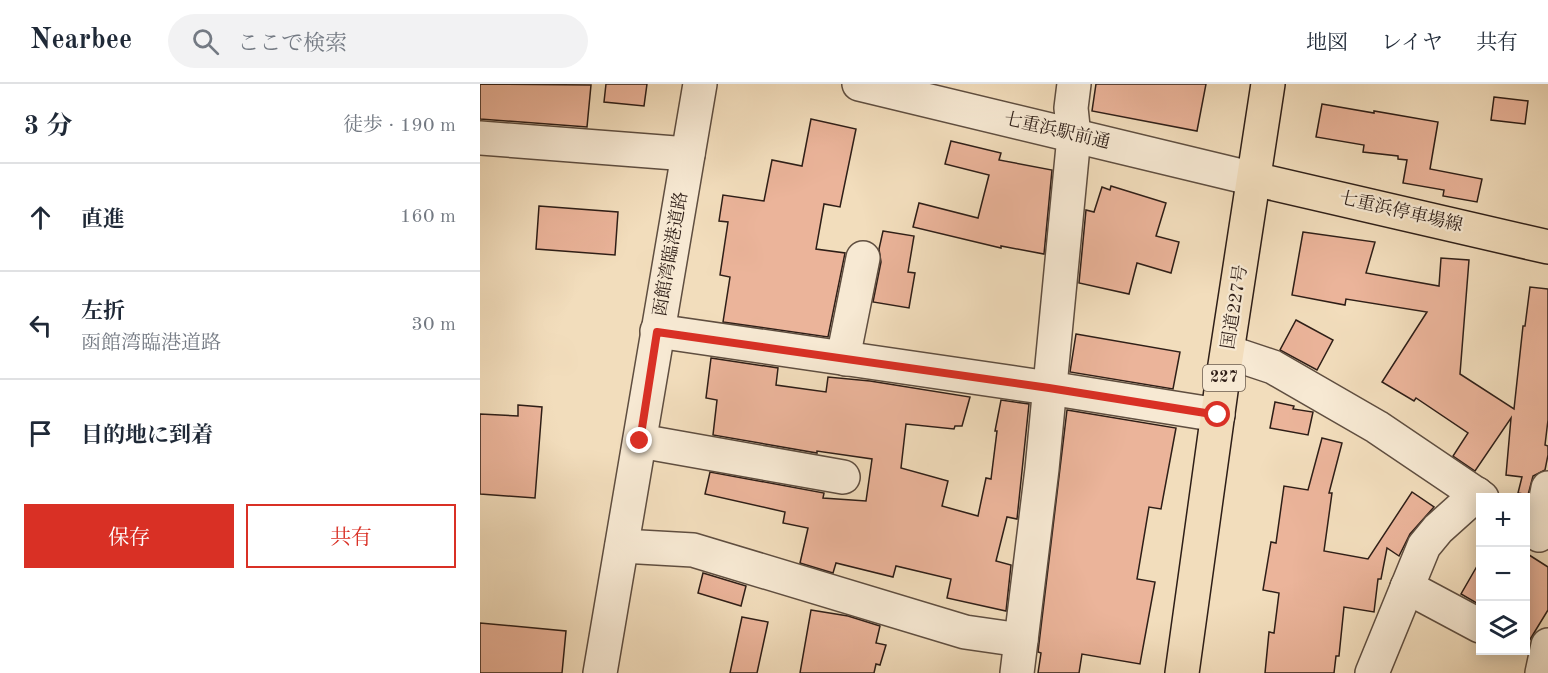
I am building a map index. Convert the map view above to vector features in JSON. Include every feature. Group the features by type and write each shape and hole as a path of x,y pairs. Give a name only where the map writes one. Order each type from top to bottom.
{"main road":[{"name":"国道227号","path":"1182,673 1268,84"},
{"name":"七重浜停車場線","path":"1254,178 1548,247"}],"street":[{"name":"函館湾臨港道路","path":"600,673 700,84"},
{"name":"七重浜駅前通","path":"860,84 1254,178"},
{"path":"1017,673 1042,469 1074,136 1071,108 1074,84"},
{"path":"480,138 688,154"},
{"path":"846,359 846,343 863,258"},
{"path":"657,332 1049,388 1218,415"},
{"path":"1228,352 1273,367 1377,427 1476,493"},
{"path":"640,441 843,477"},
{"path":"1538,534 1548,488"},
{"path":"1372,673 1424,546 1438,528 1476,499"},
{"path":"622,546 693,550 965,632 1021,640"},
{"path":"1407,587 1476,624"}],"building":[{"path":"480,84 591,85 587,127 480,119"},
{"path":"606,84 647,84 644,106 604,102"},
{"path":"1096,84 1206,84 1197,131 1092,111"},
{"path":"1494,97 1528,101 1525,124 1491,120"},
{"path":"1322,104 1438,122 1430,169 1482,179 1477,202 1443,196 1444,190 1403,183 1407,160 1398,159 1398,156 1363,152 1364,145 1316,137"},
{"path":"811,119 856,129 840,207 824,204 816,249 845,253 828,337 723,322 730,277 720,275 728,222 719,221 723,195 764,201 772,160 802,166"},
{"path":"951,141 1001,153 999,160 1052,170 1044,254 1001,246 1001,248 913,227 919,203 978,218 989,175 945,164"},
{"path":"1111,186 1166,203 1156,236 1179,242 1171,273 1137,263 1129,294 1079,283 1086,210 1094,212 1102,187 1110,190"},
{"path":"539,206 618,212 615,255 536,249"},
{"path":"883,231 914,236 908,272 915,273 909,308 873,302 881,262 879,249"},
{"path":"1303,232 1375,242 1366,273 1439,286 1441,258 1469,260 1460,374 1514,409 1523,326 1525,326 1530,287 1548,289 1548,420 1545,445 1548,446 1548,455 1545,470 1533,476 1529,493 1518,493 1522,477 1506,475 1511,418 1475,471 1453,456 1468,433 1416,398 1414,401 1382,382 1427,312 1346,299 1345,305 1292,295"},
{"path":"1296,320 1333,340 1317,370 1280,350"},
{"path":"1076,334 1180,352 1173,389 1070,372"},
{"path":"711,358 778,368 776,385 826,392 828,377 870,381 970,397 962,426 955,426 954,429 906,424 901,468 948,481 942,506 978,516 986,478 991,479 997,431 995,431 1001,400 1029,404 1017,519 1007,517 996,561 1011,565 1006,611 947,598 951,579 896,566 893,577 836,563 833,573 800,563 808,528 783,523 785,512 705,494 710,472 824,493 823,498 866,501 872,459 817,451 817,453 713,435 717,400 706,398"},
{"path":"1275,402 1294,406 1293,409 1313,412 1308,435 1270,428"},
{"path":"518,405 542,407 535,498 480,494 480,414 518,416"},
{"path":"1067,410 1176,428 1161,509 1149,507 1137,579 1155,582 1140,664 1082,654 1079,673 1038,673 1041,653 1038,652"},
{"path":"1322,438 1342,443 1329,493 1332,493 1324,551 1368,559 1412,492 1434,507 1410,534 1399,556 1387,548 1381,579 1378,579 1374,612 1344,607 1339,656 1336,656 1334,673 1265,673 1269,632 1274,633 1279,593 1263,590 1271,542 1276,543 1284,486 1308,490"},
{"path":"1530,556 1548,567 1548,610 1530,639"},
{"path":"1476,568 1476,603 1461,594"},
{"path":"703,573 746,586 741,606 698,593"},
{"path":"811,610 848,616 880,626 876,643 886,645 880,665 876,664 874,673 800,673"},
{"path":"742,617 768,622 757,673 730,673"},
{"path":"480,623 566,631 562,673 480,673"}],"route":[{"path":"640,441 657,332 1049,388 1218,415"}]}
